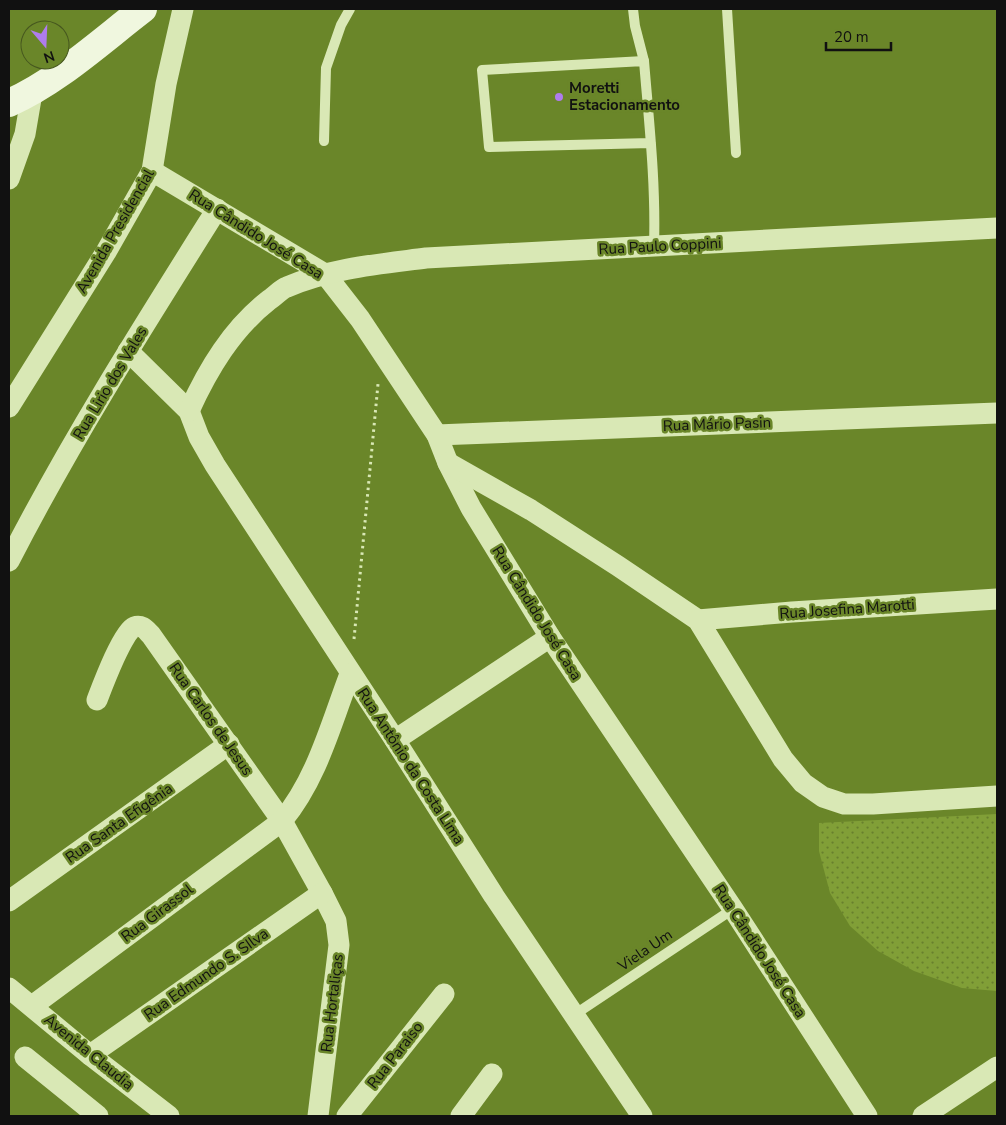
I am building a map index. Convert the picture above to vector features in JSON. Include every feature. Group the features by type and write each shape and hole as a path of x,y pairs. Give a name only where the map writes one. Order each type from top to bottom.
{"street":[{"name":"Avenida Presidencial","path":"9,407 106,252 152,171 166,84 183,9"},
{"path":"9,179 25,134 21,98 128,14"},
{"name":"Rua Cândido José Casa","path":"152,171 325,274 360,319 437,435 448,463 471,508 550,637 733,909 868,1116"},
{"name":"Rua Lirio dos Vales","path":"9,561 30,520 128,351 217,210"},
{"name":"Rua Paulo Coppini","path":"189,412 216,359 238,329 260,307 285,287 325,274 384,263 426,258 997,228"},
{"path":"128,351 189,412"},
{"name":"Rua Antônio da Costa Lima","path":"189,412 199,437 215,466 395,740 494,896 642,1116"},
{"name":"Rua Mário Pasin","path":"437,435 997,413"},
{"path":"448,463 530,510 698,620 783,759 803,783 823,797 844,804 873,804 997,796"},
{"name":"Rua Josefina Marotti","path":"698,620 997,599"},
{"name":"Rua Carlos de Jesus","path":"97,700 118,650 129,631 133,627 140,626 151,634 282,821 322,893"},
{"path":"395,740 550,637"},
{"name":"Rua Girassol","path":"32,1006 282,821 292,809 314,770 350,674"},
{"name":"Rua Santa Efigênia","path":"9,901 229,744"},
{"name":"Rua Edmundo S. SIlva","path":"90,1055 322,893"},
{"name":"Rua Hortaliças","path":"318,1116 339,946 336,921 322,893"},
{"name":"Avenida Claudia","path":"9,988 90,1055 170,1116"},
{"name":"Rua Paraiso","path":"346,1116 444,994"},
{"path":"25,1057 98,1116"},
{"path":"923,1116 997,1067"},
{"path":"461,1116 492,1074"}],"lane":[{"path":"324,142 326,68 341,25 350,9"},
{"path":"633,9 638,42 644,61 651,143 655,224 654,246"},
{"path":"727,9 736,153"},
{"path":"644,61 482,70 489,147 651,143"},
{"name":"Viela Um","path":"574,1015 733,909"}],"path":[{"path":"350,674 381,351"}],"green space":[{"path":"997,814 997,991 962,988 914,971 878,951 850,926 830,893 819,851 819,823"}],"place":[{"name":"Moretti Estacionamento","path":"559,97"}]}
